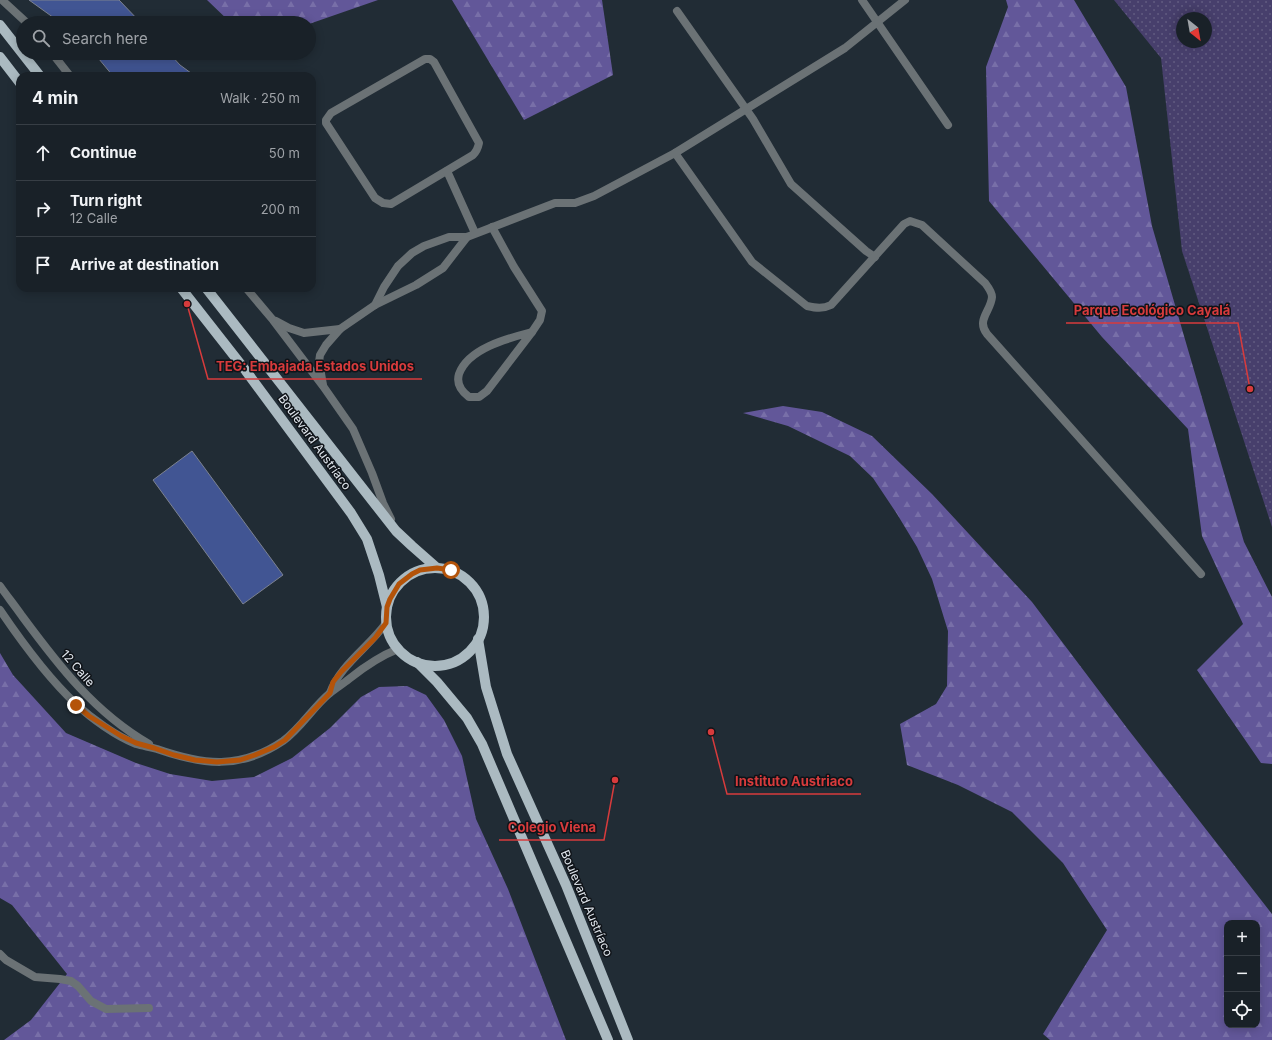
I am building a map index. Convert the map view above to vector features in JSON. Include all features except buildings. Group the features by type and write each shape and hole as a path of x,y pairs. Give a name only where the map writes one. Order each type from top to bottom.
{"main road":[{"path":"0,25 16,45"},
{"path":"0,57 16,78"},
{"path":"27,60 37,72"},
{"name":"Boulevard Austríaco","path":"184,292 246,371 351,513 366,539 379,575 387,607"},
{"name":"Boulevard Austríaco","path":"209,292 396,531 437,568"},
{"path":"437,568 451,570 461,575 473,585 479,594 484,613 482,632 469,652 456,661 441,665 425,665 404,655 389,636 386,623 387,607 394,591 405,578 420,570 437,568"},
{"name":"Boulevard Austríaco","path":"478,639 486,687 507,754 566,885 628,1040"},
{"path":"417,662 437,682 467,718 482,744 608,1040"}],"street":[{"path":"2,0 19,16"},
{"path":"862,0 948,125"},
{"path":"375,305 384,287 398,266 412,253 437,241 449,238 467,237 555,203 575,203 586,200 675,153 845,48 905,0"},
{"path":"677,11 746,110 791,184 866,251 875,257"},
{"path":"425,59 430,59 434,62 478,143 477,152 473,156 447,171 390,204 383,203 375,198 326,123 326,120 331,113 425,59"},
{"path":"57,60 67,72"},
{"path":"675,153 752,262 807,306 825,308 831,304 904,224 917,222 922,225 985,282 990,290 992,297 982,329 1201,574"},
{"path":"447,171 475,233"},
{"path":"492,227 514,267 542,311 540,320 532,332 486,391 479,397 469,397 462,392 458,378 460,371 467,362 488,346 511,337 532,332"},
{"path":"323,386 319,362 320,355 326,345 340,329 375,305 416,285 443,268 467,237"},
{"path":"249,292 273,320 323,386 353,429 396,531"},
{"path":"273,320 304,333 340,329"},
{"name":"12 Calle","path":"0,586 49,653 84,694 126,730 154,748"},
{"name":"12 Calle","path":"0,610 60,688 89,716 121,736 136,743 174,755 206,762 248,758 274,747 285,740 330,693 369,664 398,649"},
{"name":"12 Calle","path":"330,693 333,682 375,638 386,623"},
{"path":"0,954 6,960 35,977 71,981 78,986 92,1001 106,1009 149,1008"}],"green space":[{"path":"207,0 378,0 316,22 316,16 224,16"},
{"path":"452,0 602,0 613,75 524,120"},
{"path":"1006,0 1074,0 1126,87 1152,226 1244,542 1272,597 1272,764 1261,763 1197,670 1243,624 1202,536 1188,429 1102,337 989,201 986,67 1008,7"},
{"path":"783,406 822,412 872,436 932,494 1032,602 1127,728 1272,914 1272,1040 1050,1040 1043,1034 1107,930 1063,863 1012,812 958,785 907,765 900,724 936,704 947,686 948,631 932,579 917,547 873,478 850,456 788,426 743,413"},
{"path":"0,653 13,675 66,733 136,763 170,774 212,781 254,777 292,758 330,728 361,697 379,687 407,686 426,695 444,720 462,756 476,819 508,889 566,1040 4,1040 31,1020 67,974 12,905 0,898"}],"shaded area":[{"path":"1114,0 1272,0 1272,527 1182,251 1161,58"}],"place":[{"name":"TEG: Embajada Estados Unidos","path":"187,304"},
{"name":"Parque Ecológico Cayalá","path":"1250,389"},
{"name":"Instituto Austriaco","path":"711,732"},
{"name":"Colegio Viena","path":"615,780"}],"route":[{"path":"76,705 89,716 121,736 136,743 174,755 206,762 217,762 240,760 255,755 274,747 285,740 330,693 333,682 341,672 375,638 386,623 387,607 390,599 399,584 405,578 420,570 428,568 451,570"}]}
